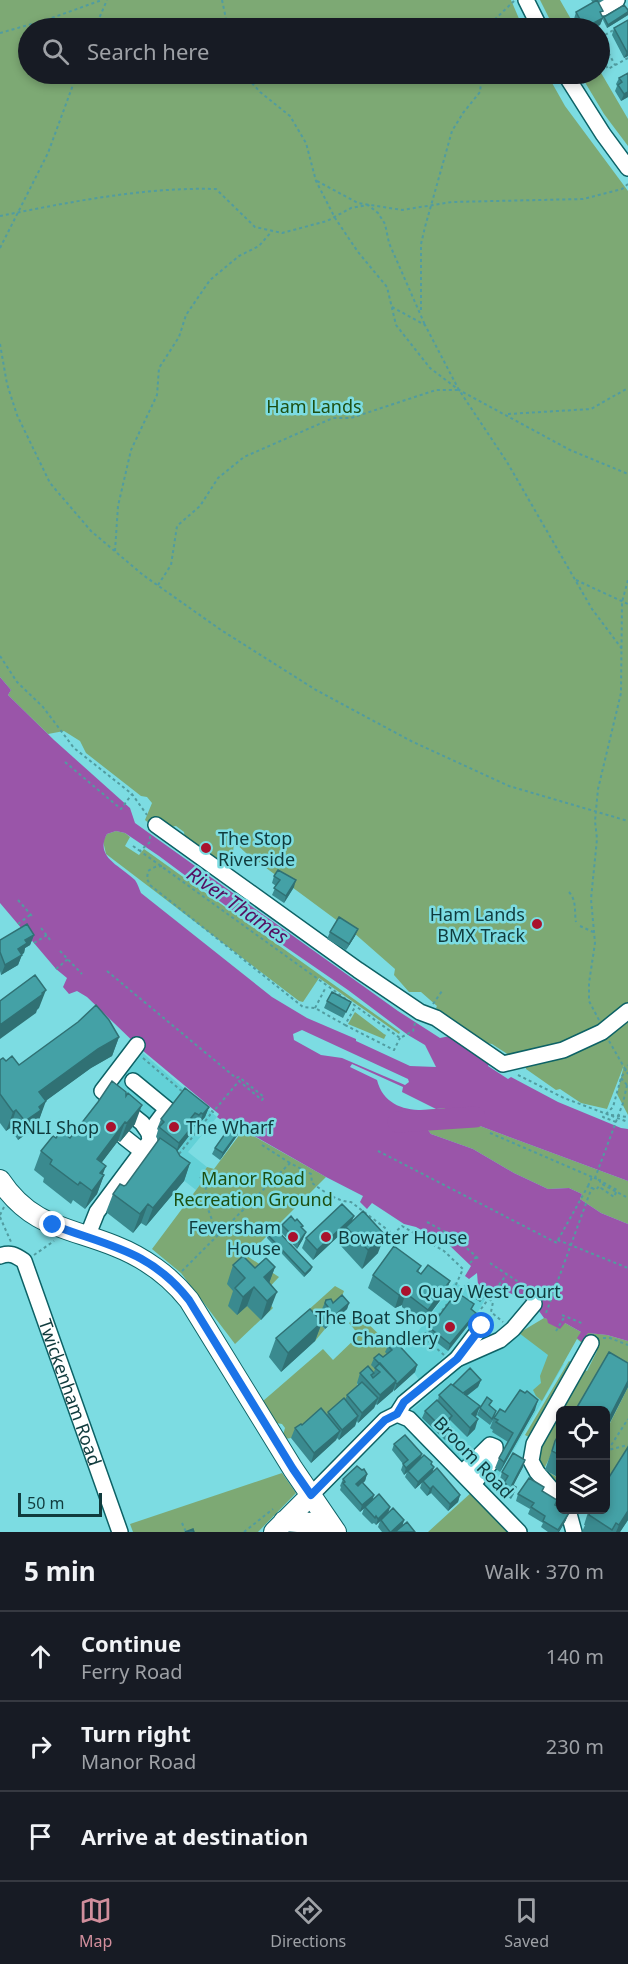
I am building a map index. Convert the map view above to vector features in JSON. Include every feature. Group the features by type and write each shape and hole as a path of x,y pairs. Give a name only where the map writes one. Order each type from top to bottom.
{"main road":[{"path":"0,1180 21,1204 46,1222 133,1254 172,1281 189,1300 293,1469 335,1530"},
{"path":"278,1520 311,1495"},
{"path":"278,1520 311,1523 335,1530"}],"street":[{"path":"526,0 535,18"},
{"path":"603,8 617,0"},
{"path":"623,0 628,8"},
{"path":"571,84 628,168"},
{"path":"153,830 420,1012 436,1018 503,1064 563,1050 602,1032 628,1011"},
{"path":"78,1234 150,1141 142,1123 102,1091 137,1045"},
{"path":"133,1082 167,1108 148,1133"},
{"path":"124,1137 143,1152"},
{"path":"0,1256 7,1253 20,1258"},
{"name":"Twickenham Road","path":"20,1258 120,1532"},
{"path":"311,1495 385,1420 397,1414 404,1402 457,1362 500,1340 540,1308"},
{"path":"457,1362 482,1326"},
{"path":"556,1493 537,1472 531,1461 534,1444 595,1340"},
{"name":"Broom Road","path":"397,1414 409,1419 519,1532"},
{"path":"569,1514 574,1532"}],"path":[{"path":"52,18 102,0"},
{"path":"99,18 106,0"},
{"path":"222,0 226,18"},
{"path":"495,18 515,0"},
{"path":"610,32 619,27"},
{"path":"0,33 18,28"},
{"path":"610,56 615,65"},
{"path":"610,68 628,58"},
{"path":"0,248 48,153 74,84"},
{"path":"253,84 290,116 306,143 316,181 335,218 358,252 387,287 396,324 430,368 459,390 570,450 628,474"},
{"path":"421,313 421,244 452,132 463,113 480,92 481,84"},
{"path":"316,181 358,203 402,210 452,202 583,199 622,189 628,184"},
{"path":"0,216 83,201 187,188 216,189 255,227 282,233 335,218 351,208 368,205 378,213 385,224 389,243 425,324 459,390 507,462 592,609 622,649"},
{"path":"115,551 118,506 131,450 158,395 159,368 179,337 186,315 210,280 239,256 259,246 272,231"},
{"path":"392,307 425,324"},
{"path":"0,344 7,384 17,415 50,483 91,531 158,586 220,630 316,690 411,741 509,786 628,821"},
{"path":"506,414 591,409 628,388"},
{"path":"158,586 171,565 177,526 200,506 218,478 244,457 333,418 351,418 436,390 459,390"},
{"path":"574,579 628,604"},
{"path":"628,580 622,602 621,693 611,728 595,821 597,839 591,899 595,943 589,983 589,1001 602,1032 627,1067 628,1074"},
{"path":"0,656 17,682 43,707 74,748 132,794 149,819 153,830 150,842 140,851"},
{"path":"65,762 121,809 132,794"},
{"path":"133,846 400,1038"},
{"path":"162,866 148,871 147,879 150,885 303,1007 315,1008 394,1050 400,1038 413,1031 415,1022"},
{"path":"569,892 575,903 576,922"},
{"path":"18,900 31,916 18,924"},
{"path":"579,926 593,932"},
{"path":"41,928 51,941"},
{"path":"34,943 47,935"},
{"path":"60,951 82,974"},
{"path":"56,969 68,959"},
{"path":"107,971 236,1078 239,1077 264,1097 262,1100 238,1081 213,1112 206,1106"},
{"path":"315,1008 326,987"},
{"path":"345,1025 356,1006"},
{"path":"503,1064 518,1075 564,1098 628,1122"},
{"path":"616,1122 603,1117 613,1107 621,1078 627,1067"},
{"path":"540,1308 616,1122 627,1085 621,1078"},
{"path":"606,1114 628,1117"},
{"path":"490,1133 594,1177 600,1180 600,1183 628,1198"},
{"path":"262,1145 311,1174 312,1183 343,1202 351,1202 393,1234 402,1226 444,1251 463,1269 453,1291 455,1294 423,1336 457,1362"},
{"path":"378,1151 557,1243 590,1187"},
{"path":"172,1281 290,1163"},
{"path":"200,1177 205,1180 208,1209 218,1236"},
{"path":"590,1187 596,1190 599,1186 614,1197 617,1190 594,1177"},
{"path":"0,1217 20,1258 78,1234"},
{"path":"427,1222 453,1236 479,1259"},
{"path":"558,1240 628,1268"},
{"path":"470,1263 476,1257"},
{"path":"490,1263 520,1283"},
{"path":"481,1309 507,1274"},
{"path":"489,1299 493,1302 491,1312 513,1329"},
{"path":"556,1331 563,1316 584,1324"},
{"path":"595,1340 610,1338 628,1345"},
{"path":"610,1446 628,1419"},
{"path":"610,1451 628,1445"},
{"path":"244,1532 278,1520"},
{"path":"182,1523 186,1532"}],"shaded area":[{"path":"143,1053 217,1117 188,1152 207,1167 202,1174 205,1178 196,1190 137,1144 141,1137 138,1125 116,1087"},
{"path":"455,1282 462,1287 468,1282 487,1296 475,1317 448,1352 420,1381 401,1354"},
{"path":"519,1333 564,1364 490,1491 412,1410 459,1369"}],"green space":[{"name":"Ham Lands","path":"0,0 511,0 519,18 18,18 18,84 553,84 565,106 628,191 628,1115 617,1094 624,1065 607,1109 581,1103 560,1089 556,1090 526,1069 526,1066 492,1044 486,1043 436,1008 437,1006 421,992 409,992 394,975 395,969 354,933 234,842 231,874 186,846 184,832 176,826 157,830 145,820 152,803 147,797 141,796 86,753 80,741 64,731 48,734 8,695 11,690 0,677"},
{"path":"540,0 560,0 570,18 549,18"},
{"path":"586,84 608,84 628,119 628,146 604,114"},
{"path":"116,831 130,837 125,846 139,855 144,849 400,1032 399,1034 319,978 303,1002 299,1001 106,854 103,841 107,834"},
{"path":"355,1012 386,1035 384,1039 348,1024"},
{"path":"445,1108 446,1125 472,1123 628,1181 628,1224 601,1213 580,1199 582,1194 569,1188 548,1189 514,1173 473,1149 431,1134 428,1130 426,1110"},
{"name":"Manor Road Recreation Ground","path":"243,1130 326,1177 247,1256 279,1277 262,1295 273,1308 235,1344 181,1273 152,1249 205,1178 202,1174 207,1167 214,1169"},
{"path":"335,1286 344,1291 340,1301 318,1322 325,1329 315,1341 295,1322"},
{"path":"359,1315 392,1347 386,1360 374,1373 357,1383 359,1392 340,1408 291,1438 285,1439 283,1435 285,1428 282,1424 276,1423 263,1401 323,1349 333,1360 359,1335 349,1323"},
{"path":"544,1318 565,1323 581,1332 607,1335 628,1341 628,1385 587,1406 563,1406 585,1370 587,1371 597,1351 588,1348 577,1339 542,1401 533,1390 541,1383 540,1376 548,1355 519,1333"},
{"path":"569,1361 577,1366 534,1440 525,1435"},
{"path":"628,1387 628,1460 610,1485 610,1460 610,1423"},
{"path":"556,1419 556,1445 545,1470 556,1477 556,1491 542,1474 540,1466 539,1458 544,1441"},
{"path":"282,1473 296,1493 258,1532 133,1532 130,1524"},
{"path":"473,1491 513,1532 428,1532"}],"water":[{"path":"0,677 11,690 8,695 130,808 135,823 398,1011 440,1038 450,1036 508,1079 511,1077 558,1102 628,1129 628,1181 472,1123 446,1125 445,1108 436,1109 402,1092 403,1087 352,1064 350,1067 377,1080 384,1095 396,1104 410,1109 426,1110 428,1130 431,1134 473,1149 514,1173 548,1189 569,1188 582,1194 580,1199 601,1213 628,1224 628,1341 588,1333 582,1342 577,1338 581,1332 565,1323 560,1329 548,1323 534,1304 501,1289 492,1296 478,1285 477,1273 469,1279 465,1276 471,1266 449,1245 416,1227 404,1224 372,1203 367,1209 360,1202 363,1196 244,1130 239,1133 217,1117 219,1114 142,1050 87,997 77,991 69,994 63,987 67,978 56,969 0,903","holes":["116,831 125,833 159,856 229,908 425,1045 436,1067 410,1066 307,1018 272,997 141,893 135,880 106,855 104,842 107,834","302,1030 408,1079 409,1082 405,1085 342,1058 321,1055 294,1040 293,1034"]}],"building":[{"path":"597,0 603,11 600,12 603,18 579,18 576,12"},
{"path":"624,5 628,10 610,24 610,18 604,17"},
{"path":"628,20 628,51 627,52 614,28"},
{"path":"628,73 628,92 624,94 618,85 622,82 619,78"},
{"path":"278,870 296,880 286,896 274,888 280,880 274,876"},
{"path":"339,917 358,929 349,944 330,932"},
{"path":"27,924 34,935 25,940 27,943 18,949 22,955 5,965 0,952 0,940"},
{"path":"35,975 46,990 0,1025 0,1001"},
{"path":"332,992 351,1002 346,1012 327,1001"},
{"path":"96,1005 109,1020 119,1037 98,1049 39,1092 46,1101 39,1107 41,1110 25,1121 16,1110 13,1112 0,1094 0,1060 3,1058 6,1061 12,1056 19,1065 78,1022"},
{"path":"112,1081 126,1092 126,1096 128,1093 142,1105 127,1123 125,1122 97,1159 106,1166 100,1173 104,1175 92,1191 80,1182 78,1185 50,1164 52,1160 41,1151 53,1136 56,1138 61,1131 70,1138"},
{"name":"The Wharf","path":"185,1088 209,1107 203,1114 195,1113 191,1118 196,1122 179,1143 159,1127 164,1122 161,1119"},
{"path":"234,1121 242,1127 223,1153 215,1148"},
{"path":"160,1138 190,1163 153,1208 148,1204 140,1214 113,1194 120,1184 126,1185"},
{"path":"342,1204 354,1216 317,1250 306,1238"},
{"path":"363,1211 385,1235 368,1250 346,1227"},
{"path":"291,1216 295,1221 297,1219 306,1232 299,1242 282,1225"},
{"path":"275,1228 312,1267 305,1274 268,1235"},
{"path":"394,1246 421,1266 417,1271 421,1274 428,1265 450,1281 428,1310 406,1292 399,1295 373,1275"},
{"path":"243,1256 255,1268 266,1258 275,1267 264,1277 277,1292 267,1301 254,1287 243,1297 235,1288 245,1278 233,1265"},
{"path":"483,1292 486,1294 480,1301 477,1299"},
{"path":"342,1295 349,1303 327,1322 321,1315 328,1307 326,1300 331,1299 333,1303"},
{"name":"The Boat Shop Chandlery","path":"461,1295 474,1304 471,1309 476,1313 450,1344 430,1328 453,1297 458,1300"},
{"path":"310,1309 322,1322 288,1353 276,1338"},
{"path":"394,1340 417,1365 397,1384 374,1358 379,1354 383,1357 392,1350 388,1346"},
{"path":"609,1352 628,1363 628,1381 610,1416 610,1406 578,1406"},
{"path":"380,1363 396,1381 380,1395 360,1373 368,1366 374,1373 371,1375 373,1378 380,1372 375,1368"},
{"path":"470,1368 481,1380 463,1393 453,1385"},
{"path":"362,1382 378,1398 362,1413 347,1395"},
{"path":"451,1384 480,1406 472,1414 478,1419 470,1428 439,1395"},
{"path":"520,1390 525,1393 527,1391 538,1400 504,1462 499,1458 513,1433 496,1422 498,1420 494,1418 500,1409 505,1412"},
{"path":"487,1397 492,1401 489,1405 496,1411 492,1419 480,1408"},
{"path":"344,1398 358,1416 342,1430 328,1412"},
{"path":"437,1400 452,1416 445,1422 453,1429 448,1434 425,1411"},
{"path":"321,1408 340,1431 314,1453 295,1428 302,1425"},
{"path":"405,1435 422,1454 406,1468 403,1464 408,1460 394,1444"},
{"path":"556,1439 556,1453 552,1451"},
{"path":"628,1447 628,1511 619,1525 616,1523 612,1530 589,1515 610,1514 610,1476"},
{"path":"513,1453 525,1460 512,1485 516,1487 514,1492 505,1487 504,1483 508,1476 502,1472"},
{"path":"424,1455 434,1467 418,1482 408,1471"},
{"path":"357,1466 364,1469 367,1474 356,1484 358,1486 362,1482 374,1495 362,1505 343,1483 345,1482 343,1479"},
{"path":"437,1468 460,1495 450,1504 433,1486 430,1489 423,1481"},
{"path":"529,1478 544,1487 542,1491 556,1499 556,1514 568,1514 558,1530 543,1521 545,1516 531,1507 534,1503 518,1494"},
{"path":"379,1494 390,1507 378,1519 365,1507"},
{"path":"393,1508 404,1520 390,1532 381,1520"},
{"path":"407,1522 415,1532 395,1532"}],"waterway":[{"name":"River Thames","path":"398,1122 475,1117"}],"place":[{"name":"The Stop Riverside","path":"206,848"},
{"name":"Ham Lands BMX Track","path":"537,924"},
{"name":"RNLI Shop","path":"111,1127"},
{"name":"The Wharf","path":"174,1127"},
{"name":"Feversham House","path":"293,1237"},
{"name":"Bowater House","path":"326,1237"},
{"name":"Quay West Court","path":"406,1291"},
{"name":"The Boat Shop Chandlery","path":"450,1327"}],"route":[{"path":"53,1225 133,1254 172,1281 189,1300 311,1495 389,1416 397,1414 404,1402 457,1359 482,1326"}]}
